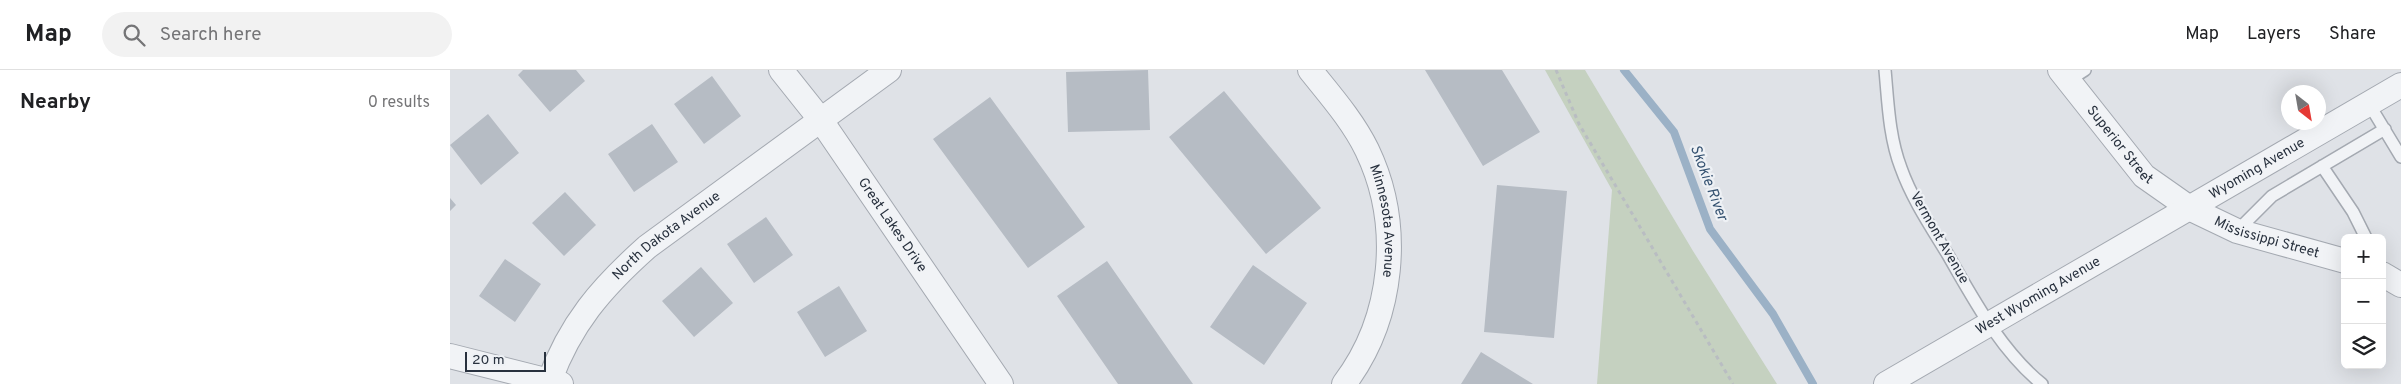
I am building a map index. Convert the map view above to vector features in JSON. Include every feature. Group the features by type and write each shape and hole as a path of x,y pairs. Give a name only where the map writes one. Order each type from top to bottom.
{"street":[{"name":"Great Lakes Drive","path":"781,70 820,119 1001,384"},
{"path":"820,119 889,70"},
{"name":"Minnesota Avenue","path":"1310,70 1340,108 1367,149 1383,191 1390,232 1389,272 1378,315 1360,362 1344,384"},
{"name":"Superior Street","path":"2071,74 2144,176 2191,209"},
{"name":"Wyoming Avenue","path":"2191,209 2401,85"},
{"name":"North Dakota Avenue","path":"555,383 560,351 582,315 614,277 647,247 820,119"},
{"name":"West Wyoming Avenue","path":"1886,384 2191,209"},
{"name":"Mississippi Street","path":"2191,209 2237,232 2341,261"},
{"path":"2386,276 2401,285"},
{"path":"450,356 555,383"}],"lane":[{"name":"Vermont Avenue","path":"1885,70 1891,126 1900,167 1918,205 1989,324 2042,384"},
{"path":"2369,104 2401,157"},
{"path":"2237,232 2272,196 2385,129"},
{"path":"2322,166 2353,212 2364,234"}],"path":[{"path":"1556,70 1579,124 1733,384"}],"green space":[{"path":"1545,70 1585,70 1693,251 1777,384 1597,384 1612,190"}],"building":[{"path":"523,70 576,70 585,81 550,112 518,75"},
{"path":"1148,70 1150,130 1068,132 1066,72"},
{"path":"1425,70 1502,70 1540,132 1483,166"},
{"path":"712,76 741,116 704,144 674,104"},
{"path":"1224,91 1321,208 1266,254 1169,137"},
{"path":"990,97 1085,227 1028,268 933,139"},
{"path":"488,114 519,153 481,185 450,145"},
{"path":"652,124 678,162 634,192 608,154"},
{"path":"1497,185 1567,191 1554,338 1484,332"},
{"path":"565,192 596,225 564,256 532,223"},
{"path":"450,198 456,205 450,211"},
{"path":"766,217 793,255 754,283 727,244"},
{"path":"505,259 541,284 515,322 479,296"},
{"path":"1107,261 1193,384 1118,384 1057,296"},
{"path":"1253,265 1307,303 1264,365 1210,327"},
{"path":"701,267 733,303 694,337 662,301"},
{"path":"839,286 867,331 825,357 797,312"},
{"path":"1481,352 1533,384 1461,384"}],"waterway":[{"name":"Skokie River","path":"1624,70 1674,132 1710,229 1773,314 1813,384"}]}
